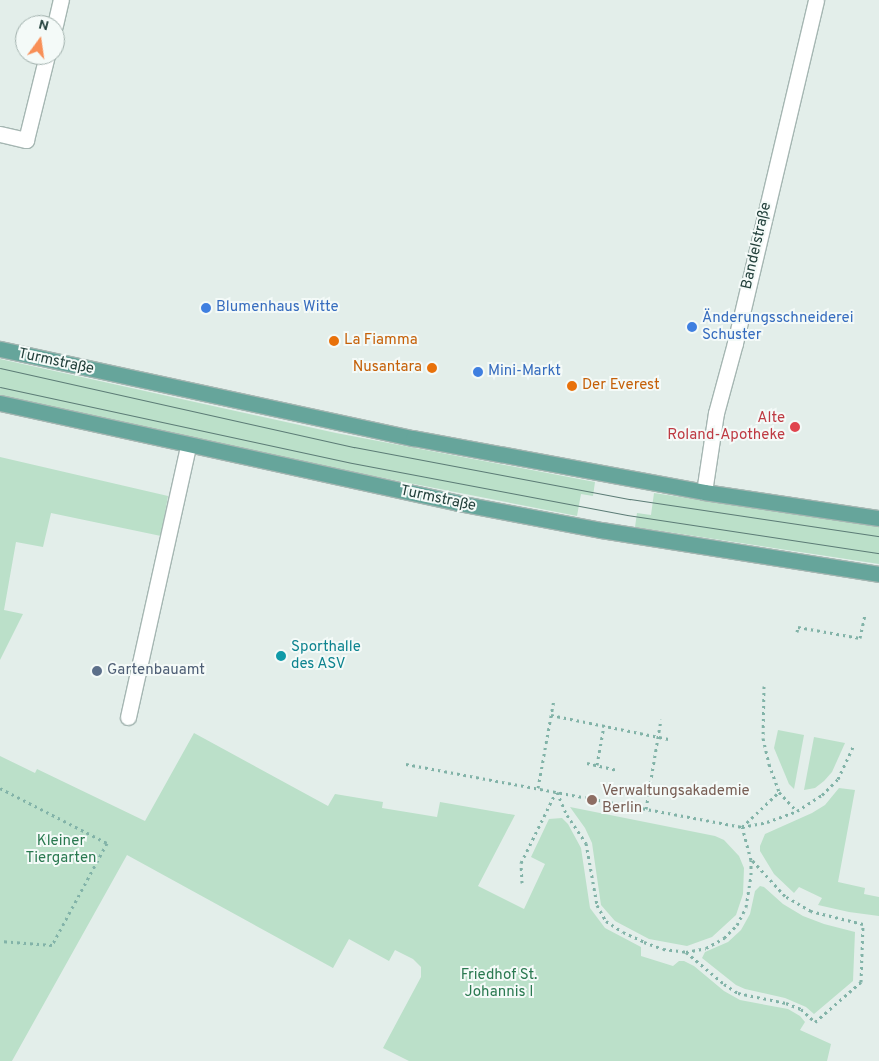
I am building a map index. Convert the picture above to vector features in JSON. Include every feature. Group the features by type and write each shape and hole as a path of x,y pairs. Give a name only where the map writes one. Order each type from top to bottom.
{"main road":[{"name":"Turmstraße","path":"0,349 413,438 704,492 879,518"},
{"name":"Turmstraße","path":"0,403 188,446 458,503 601,530 879,574"}],"street":[{"path":"57,15 61,0"},
{"name":"Bandelstraße","path":"704,492 716,413 735,343 816,0"},
{"path":"0,134 26,140 45,65"},
{"path":"128,717 188,446"}],"path":[{"path":"796,632 798,627 860,638 865,615"},
{"path":"764,686 763,738 779,792 797,810"},
{"path":"538,788 554,699"},
{"path":"551,715 669,739"},
{"path":"646,809 661,719"},
{"path":"597,765 604,726"},
{"path":"406,764 742,827 767,822 797,810 822,795 838,779 854,744"},
{"path":"587,763 618,770"},
{"path":"0,788 107,844 52,945 0,941"},
{"path":"557,792 567,815 586,843 596,905 606,921 623,932 663,949 686,952 706,948 718,941 737,925 746,908 751,860 742,827"},
{"path":"522,883 521,863 557,792"},
{"path":"742,827 779,792"},
{"path":"686,952 724,984 738,993 786,1003 801,1009 816,1022 861,982 863,924 811,911 786,896 766,879 751,860"}],"green space":[{"path":"0,359 336,433 595,482 593,496 581,494 577,516 215,445 0,395"},
{"path":"0,457 168,496 161,536 51,513 43,547 16,542 4,610 23,614 0,660"},
{"path":"654,493 879,527 879,564 635,527 637,513 651,515"},
{"path":"778,730 804,735 794,789 789,784 774,748"},
{"path":"194,733 328,806 335,794 383,802 382,808 437,817 440,802 515,815 478,886 524,909 545,864 531,857 549,819 562,818 568,824 581,848 590,908 605,928 641,947 641,956 673,966 679,961 684,961 694,966 724,991 740,1000 788,1009 800,1016 805,1022 800,1030 831,1044 827,1061 409,1061 383,1048 421,977 421,967 413,959 395,950 389,961 349,939 333,968 127,855 12,1061 0,1061 0,756 35,773 37,769 145,821"},
{"path":"814,737 845,743 832,772 815,788 804,790"},
{"path":"839,788 855,790 838,882 865,888 864,894 879,897 879,916 818,905 822,898 799,887 794,893 774,874 760,851 765,834 812,813 825,805"},
{"path":"570,807 715,836 724,840 739,856 744,868 743,894 736,915 712,937 687,946 649,939 615,921 601,905 592,843 585,828"},
{"path":"760,886 764,887 783,904 803,916 855,932 853,981 814,1014 806,1007 785,998 745,989 736,985 702,958 705,952 728,942 741,930 750,914 755,891"}],"tram line":[{"path":"0,368 354,447 630,499 879,536"},
{"path":"0,387 352,463 627,515 879,553"}],"place":[{"name":"Blumenhaus Witte","path":"206,308"},
{"name":"Änderungsschneiderei Schuster","path":"692,327"},
{"name":"La Fiamma","path":"334,341"},
{"name":"Nusantara","path":"432,368"},
{"name":"Mini-Markt","path":"478,372"},
{"name":"Der Everest","path":"572,386"},
{"name":"Alte Roland-Apotheke","path":"795,427"},
{"name":"Sporthalle des ASV","path":"281,656"},
{"name":"Gartenbauamt","path":"97,671"},
{"name":"Verwaltungsakademie Berlin","path":"592,800"}],"park label":[{"name":"Kleiner Tiergarten","path":"61,850"},
{"name":"Friedhof St. Johannis I","path":"499,984"}]}
